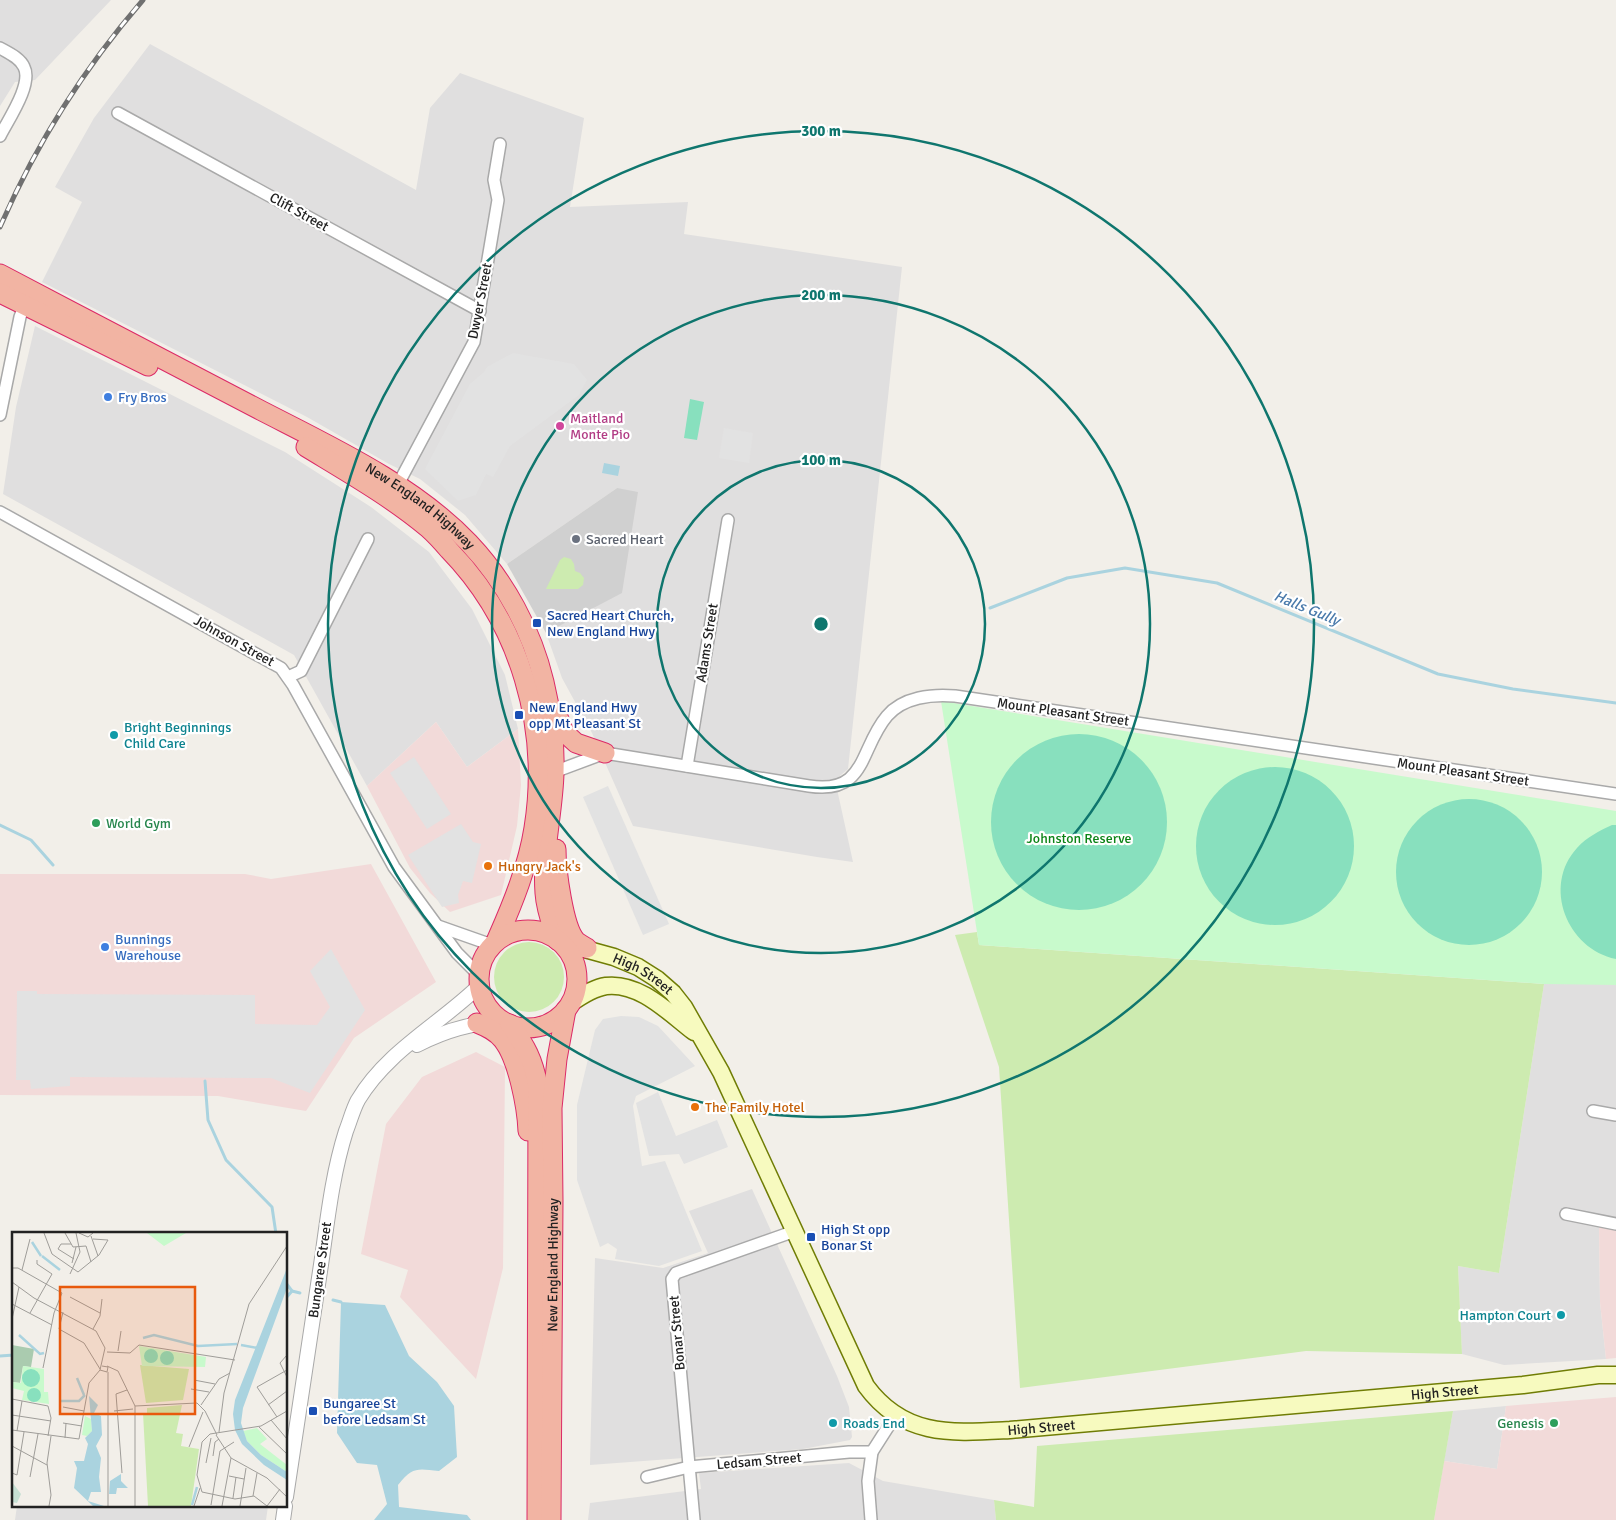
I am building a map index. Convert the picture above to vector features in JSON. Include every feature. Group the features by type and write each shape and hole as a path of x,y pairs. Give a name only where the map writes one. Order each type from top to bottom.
{"highway":[{"name":"New England Highway","path":"2,285 323,443 393,492 467,568 479,583 510,637 526,681 536,731 538,755 537,805 534,830 517,892 494,942"},
{"name":"New England Highway","path":"393,492 423,502 446,520 470,543 494,573 524,624 544,680 552,729 554,772 545,868 545,894 547,909 560,942"},
{"path":"544,680 564,732 576,743 604,753"},
{"path":"552,801 556,864 567,921 576,942 587,948"},
{"path":"517,930 526,930 547,934 560,942 571,955 575,963 576,984 568,1007 557,1019 546,1025 522,1027 507,1023 488,1007 479,980 483,960 494,942 517,930"},
{"name":"New England Highway","path":"551,1520 552,1108 557,1059 568,1007"},
{"path":"477,1023 488,1027 504,1041 518,1073 528,1124 530,1162 538,1201"},
{"name":"New England Highway","path":"507,1023 524,1044 534,1065 538,1086 537,1520"}],"main road":[{"name":"High Street","path":"560,942 587,948 638,967 657,979 673,993 684,1007 721,1072 866,1386 881,1404 895,1416 906,1422 929,1428 977,1432 1010,1430 1523,1385 1598,1375 1616,1375"},
{"name":"High Street","path":"568,1007 588,992 606,986 622,987 638,991 700,1037"}],"street":[{"path":"0,48 12,55 24,66 26,79 19,100 0,136"},
{"name":"Clift Street","path":"118,113 480,311"},
{"name":"Dwyer Street","path":"393,492 474,342 498,200 494,180 500,144"},
{"path":"0,415 20,317 27,298"},
{"name":"Johnson Street","path":"0,512 281,668 288,677 394,867 479,980"},
{"name":"Adams Street","path":"687,766 728,520"},
{"path":"288,677 301,671 368,539"},
{"name":"Mount Pleasant Street","path":"554,772 604,753 830,788 850,779 859,769 878,729 888,714 902,705 937,694 1616,794"},
{"path":"438,926 494,942"},
{"name":"Bungaree Street","path":"288,1478 329,1211 341,1149 358,1100 394,1057 462,1003 479,980"},
{"name":"Bungaree Street","path":"394,1057 446,1031 477,1023 507,1023"},
{"path":"1593,1111 1616,1115"},
{"path":"1566,1214 1616,1224"},
{"name":"Bonar Street","path":"694,1520 672,1279 676,1273 795,1231"},
{"path":"871,1520 868,1480 872,1452 895,1416"},
{"name":"Ledsam Street","path":"647,1477 689,1467 850,1452 872,1452"}],"shaded area":[{"path":"0,0 111,0 35,80 15,82 0,106"},
{"path":"150,44 416,190 430,108 460,73 584,118 570,207 688,202 684,234 902,267 848,769 835,780 853,862 633,826 592,733 562,678 546,633 622,592 617,488 507,564 465,515 420,479 389,464 307,417 42,282 82,202 55,187 94,118"},
{"path":"35,326 285,452 371,507 429,552 472,609 505,675 518,729 467,767 436,722 367,786 294,655 3,494 16,407"},
{"path":"513,353 574,364 587,380 579,395 510,446 493,477 486,474 476,495 458,501 425,469 470,384 487,367"},
{"path":"724,428 753,433 749,463 719,458"},
{"path":"617,488 638,492 622,593 546,633 507,564"},
{"path":"436,722 467,767 518,729 521,785 517,826 501,895 450,912 430,893 410,868 367,786"},
{"path":"414,757 451,814 427,829 390,773"},
{"path":"608,786 669,924 643,935 583,797"},
{"path":"461,824 473,842 481,844 472,883 463,881 458,895 459,903 442,907 408,855"},
{"path":"371,864 436,982 354,1038 306,1111 218,1096 0,1095 0,874 245,874 271,879"},
{"path":"331,949 365,1010 310,1093 271,1078 70,1077 70,1086 31,1089 30,1080 16,1080 17,991 37,991 37,994 255,995 255,1024 317,1025 330,1007 310,971"},
{"path":"1616,982 1616,1227 1599,1223 1600,1302 1606,1359 1504,1365 1462,1354 1458,1266 1499,1273 1544,984"},
{"path":"621,1016 639,1017 658,1026 695,1066 636,1096 633,1106 642,1166 665,1161 702,1251 659,1266 615,1259 617,1249 608,1243 600,1247 577,1180 577,1105 595,1030 603,1019"},
{"path":"476,1052 505,1067 503,1268 476,1379 400,1297 408,1270 361,1254 386,1124 422,1077"},
{"path":"658,1092 676,1136 717,1120 728,1147 684,1164 679,1154 649,1156 636,1103"},
{"path":"752,1189 837,1376 849,1407 852,1437 850,1440 803,1449 590,1465 595,1258 663,1268 708,1253 689,1211"},
{"path":"1599,1223 1616,1227 1616,1358 1606,1359 1600,1302"},
{"path":"1616,1397 1616,1520 1434,1520 1444,1461 1497,1469 1506,1406"},
{"path":"1506,1406 1497,1469 1444,1461 1453,1411"},
{"path":"849,1463 883,1481 994,1500 996,1520 588,1520 590,1503 701,1489 699,1473"},
{"path":"17,1508 268,1508 266,1520 15,1520"}],"green space":[{"path":"690,399 704,402 697,440 684,438"},
{"path":"564,557 571,559 575,571 584,578 583,585 578,589 546,589 560,560"},
{"name":"Johnston Reserve","path":"941,701 1616,811 1616,985 1544,984 979,945"},
{"path":"1070,734 1088,734 1120,744 1135,754 1147,766 1157,781 1163,796 1167,822 1163,848 1157,863 1147,878 1135,890 1120,900 1105,906 1088,910 1070,910 1038,900 1023,890 1011,878 1001,863 995,848 991,831 991,813 1001,781 1011,766 1023,754 1038,744 1053,738"},
{"path":"1275,767 1305,773 1331,790 1348,816 1354,846 1348,876 1331,902 1305,919 1275,925 1245,919 1219,902 1202,876 1196,846 1202,816 1219,790 1245,773"},
{"path":"1469,799 1497,805 1520,821 1536,844 1542,872 1536,900 1520,923 1497,939 1469,945 1441,939 1418,923 1402,900 1396,872 1402,844 1418,821 1441,805"},
{"path":"1612,825 1616,825 1616,959 1599,953 1584,943 1573,930 1565,914 1561,897 1561,880 1567,863 1577,848 1589,837"},
{"path":"977,932 979,945 1544,984 1499,1273 1458,1266 1462,1354 1306,1351 1020,1388 999,1067 955,935"},
{"path":"529,942 548,948 558,958 564,977 558,996 548,1006 529,1012 510,1006 500,996 494,977 500,958 510,948"},
{"path":"1453,1411 1434,1520 996,1520 994,1500 1034,1507 1037,1446"}],"water":[{"path":"604,463 620,466 618,476 602,473"},
{"path":"341,1302 385,1305 409,1356 437,1382 454,1406 457,1457 439,1471 416,1470 403,1479 398,1485 399,1507 467,1515 471,1520 374,1520 387,1504 377,1465 357,1463 337,1433"}],"waterway":[{"name":"Halls Gully","path":"990,608 1067,578 1125,568 1217,583 1438,674 1513,689 1616,703"},
{"path":"0,825 31,840 53,865"},
{"path":"205,1081 208,1120 226,1160 272,1207 276,1232"},
{"path":"288,1286 292,1291 300,1293"},
{"path":"288,1296 292,1291"},
{"path":"333,1300 341,1302"},
{"path":"0,1356 12,1355"}],"railway":[{"path":"0,227 29,166 63,108 101,52 143,0"}],"place":[{"name":"Fry Bros","path":"108,397"},
{"name":"Maitland Monte Pio","path":"560,426"},
{"name":"Sacred Heart","path":"576,539"},
{"name":"Sacred Heart Church, New England Hwy","path":"537,623"},
{"name":"New England Hwy opp Mt Pleasant St","path":"519,715"},
{"name":"Bright Beginnings Child Care","path":"114,735"},
{"name":"World Gym","path":"96,823"},
{"name":"Hungry Jack's","path":"488,866"},
{"name":"Bunnings Warehouse","path":"105,947"},
{"name":"The Family Hotel","path":"695,1107"},
{"name":"High St opp Bonar St","path":"811,1237"},
{"name":"Hampton Court","path":"1561,1315"},
{"name":"Bungaree St before Ledsam St","path":"313,1411"},
{"name":"Roads End","path":"833,1423"},
{"name":"Genesis","path":"1554,1423"}]}
